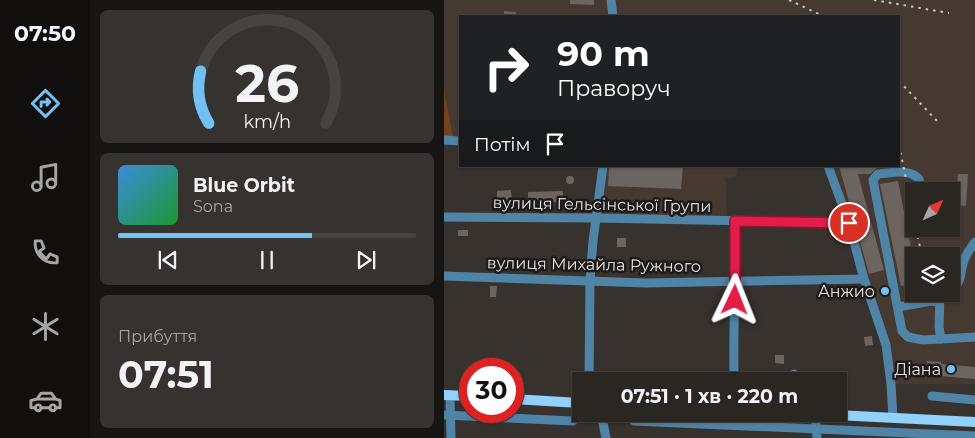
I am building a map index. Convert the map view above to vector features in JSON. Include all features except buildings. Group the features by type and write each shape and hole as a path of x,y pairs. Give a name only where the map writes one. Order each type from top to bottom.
{"main road":[{"path":"524,400 572,403"},
{"path":"847,415 975,422"}],"street":[{"path":"611,0 613,15"},
{"path":"444,140 459,141"},
{"path":"588,372 590,280 603,167"},
{"path":"828,167 849,223 864,279 886,345 893,418"},
{"path":"920,182 919,179 912,174 901,172 878,174 873,180 902,331 905,335 914,339 975,337"},
{"name":"вулиця Гельсінської Групи","path":"444,217 849,223"},
{"path":"734,372 735,221"},
{"path":"960,279 964,257 975,242"},
{"name":"вулиця Михайла Ружного","path":"444,276 646,283 864,279"},
{"path":"898,307 925,302"},
{"path":"939,302 941,339"},
{"path":"447,395 447,416 451,438"},
{"path":"932,396 975,400"},
{"path":"447,416 572,421"},
{"path":"603,422 606,438"},
{"path":"649,422 817,433 975,436"}],"shaded area":[{"path":"444,0 975,0 975,384 891,384 886,345 828,167 900,167 900,15 459,15 459,141 454,141 444,90"},
{"path":"444,90 454,141 444,140"},
{"path":"603,167 738,167 736,177 726,179 727,221 596,218"}],"railway":[{"path":"789,0 821,15"},
{"path":"874,0 949,13"},
{"path":"900,82 938,122"},
{"path":"900,150 907,182"},
{"path":"918,238 920,247"}],"place":[{"name":"Анжио","path":"885,291"},
{"name":"Діана","path":"951,369"}],"route":[{"path":"735,300 735,221 849,223"}]}
